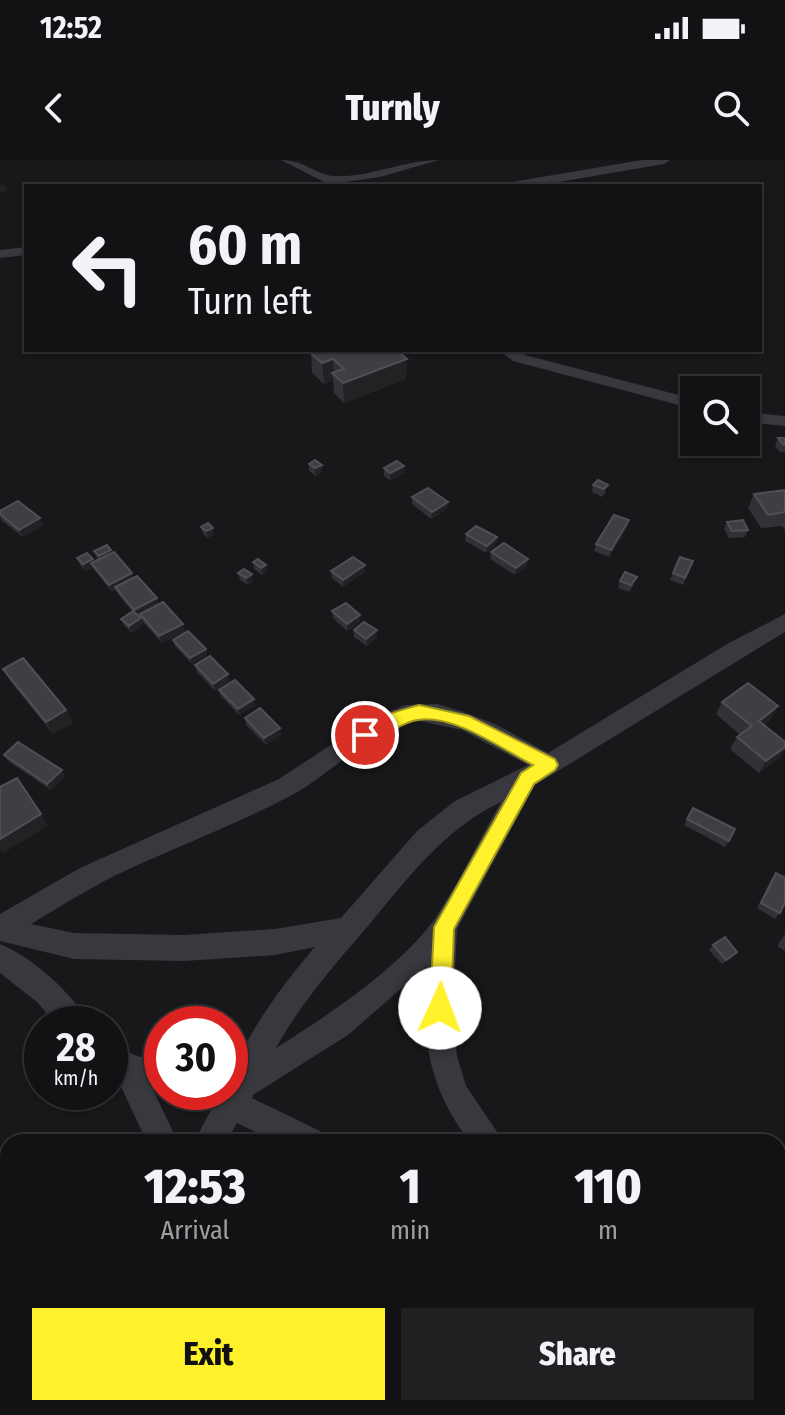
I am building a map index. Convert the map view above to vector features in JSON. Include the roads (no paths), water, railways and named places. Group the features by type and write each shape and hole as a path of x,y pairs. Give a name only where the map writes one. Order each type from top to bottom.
{"street":[{"path":"287,160 337,183 433,160"},
{"path":"524,184 664,160"},
{"path":"0,254 24,251"},
{"path":"510,352 519,358 680,400"},
{"path":"760,418 785,421"},
{"path":"248,1063 303,981 426,839 464,808 538,771 785,622"},
{"path":"0,928 89,877 221,817 312,771 391,720 419,712 463,721 538,771"},
{"path":"248,1080 338,1025 410,967 444,927 538,771"},
{"path":"444,927 439,1034 445,1065 456,1095 483,1134"},
{"path":"0,928 74,946 184,948 275,942 349,929"},
{"path":"0,957 47,993 58,1006"},
{"path":"128,1078 159,1134"},
{"path":"248,1106 296,1134"},
{"path":"212,1134 221,1110"}]}
